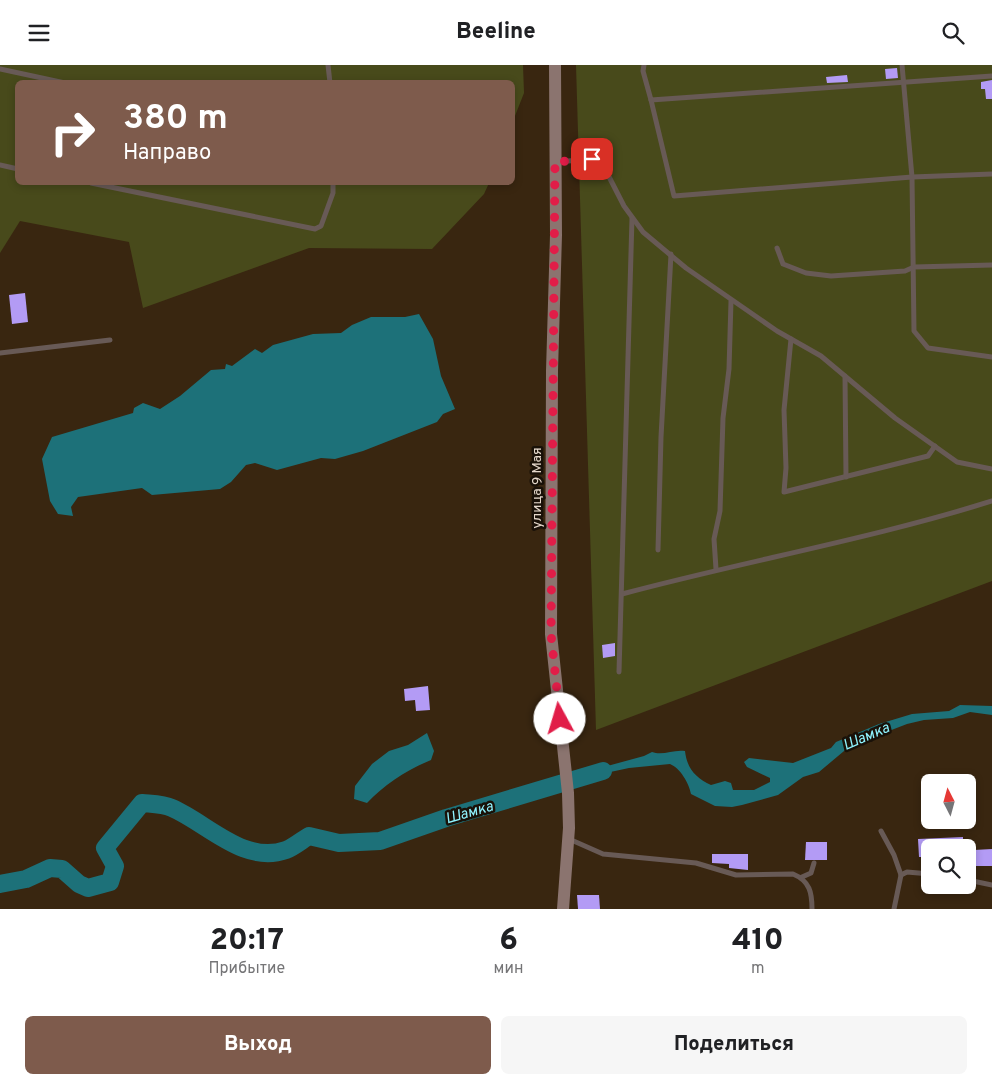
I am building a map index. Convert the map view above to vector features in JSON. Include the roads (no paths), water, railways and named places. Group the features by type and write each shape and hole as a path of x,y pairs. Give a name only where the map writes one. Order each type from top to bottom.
{"main road":[{"name":"улица 9 Мая","path":"555,65 551,634 568,793 569,839 563,909"}],"lane":[{"path":"328,65 330,80"},
{"path":"644,65 643,71 674,196 912,177 992,174"},
{"path":"902,65 912,177 914,331 928,347 992,357"},
{"path":"0,69 51,80"},
{"path":"651,100 992,76"},
{"path":"555,162 592,159 604,167 624,206 643,232 686,268 731,301 821,356 895,418 958,462 992,469"},
{"path":"0,165 15,168"},
{"path":"101,185 315,229 321,226 333,193 333,185"},
{"path":"619,672 632,217"},
{"path":"778,248 783,264 806,273 831,276 905,271 914,267 992,265"},
{"path":"658,550 661,437 671,254"},
{"path":"716,569 714,539 720,511 723,418 729,369 731,301"},
{"path":"792,339 784,409 786,468 784,491 928,456 936,447"},
{"path":"0,353 110,340"},
{"path":"845,376 846,477"},
{"path":"622,594 716,569 892,530 992,501"},
{"path":"881,831 894,855 901,875 894,909"},
{"path":"569,839 603,854 696,863 736,875 786,873 802,877 811,873 814,863"},
{"path":"901,875 907,872 921,873"},
{"path":"802,877 811,891 812,909"},
{"path":"976,882 992,885"}],"water":[{"path":"419,314 433,339 441,376 455,409 443,414 437,422 363,451 335,459 321,458 277,470 255,463 246,465 231,482 220,489 152,495 142,488 78,497 71,507 73,516 58,514 50,501 42,459 52,437 133,413 134,408 143,403 160,409 180,396 211,370 225,369 226,364 232,366 255,349 262,353 273,345 313,334 341,333 352,325 371,317 405,317"},
{"path":"960,705 992,706 992,715 970,712 953,718 924,720 907,724 850,746 819,772 803,777 778,795 742,805 732,807 715,806 691,794 684,776 670,764 629,768 601,774 582,781 582,773 594,772 600,768 652,752 685,751 693,772 711,785 725,781 731,783 733,790 754,790 770,782 770,778 747,767 744,762 749,758 793,763 831,748 836,742 879,724 912,714 949,711"},
{"path":"427,733 434,751 431,760 397,778 367,803 354,799 355,786 372,764 389,751 408,745"}],"waterway":[{"name":"Шамка","path":"0,884 26,879 50,868 62,869 79,884 88,888 110,882 115,866 105,848 142,803 172,808 241,847 255,852 270,853 289,849 309,836 339,843 380,841 446,818 603,771"}]}
